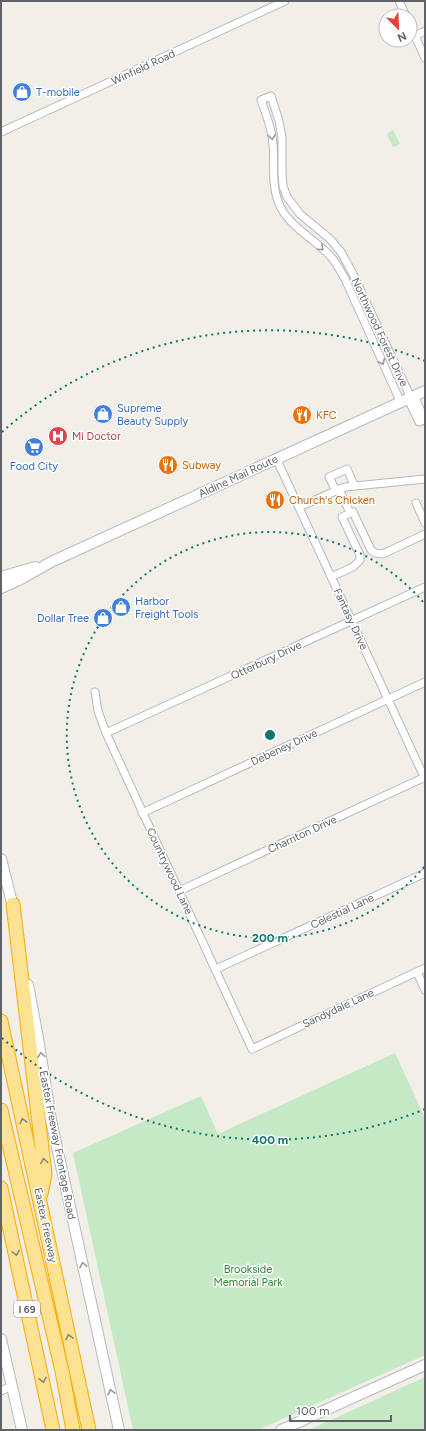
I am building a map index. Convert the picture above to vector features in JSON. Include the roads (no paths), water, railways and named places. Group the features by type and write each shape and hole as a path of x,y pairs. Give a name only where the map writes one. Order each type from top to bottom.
{"highway":[{"path":"13,904 45,1174 40,1200"},
{"name":"Eastex Freeway","path":"1,1021 89,1430"},
{"path":"1,1110 62,1370 73,1430"},
{"name":"I 69","path":"1,1188 53,1430"},
{"path":"1,1212 10,1229"}],"main road":[{"name":"Aldine Mail Route","path":"1,588 19,580 51,562 276,458 415,397"},
{"name":"Aldine Mail Route","path":"1,577 51,562"},
{"name":"Eastex Freeway Frontage Road","path":"1,859 13,904 38,1038 51,1120 119,1430"},
{"path":"1,1339 22,1430"},
{"path":"281,1430 425,1365"}],"street":[{"name":"Winfield Road","path":"1,132 285,1"},
{"path":"418,43 425,58"},
{"name":"Northwood Forest Drive","path":"271,96 280,121 282,138 283,186 287,197 300,214 330,239 349,266 415,397 332,258 283,212 278,202 274,184 273,144 271,130 261,100 271,96"},
{"path":"278,202 287,197"},
{"name":"Northwood Forest Drive","path":"340,271 349,266"},
{"path":"415,397 419,422 425,420"},
{"name":"Fantasy Drive","path":"276,458 425,778"},
{"path":"350,513 338,490 329,477 346,469 354,486"},
{"path":"299,508 338,490 354,486 425,479"},
{"path":"416,503 425,523"},
{"path":"331,577 356,565 360,560 360,555 342,516 353,512 371,550 375,553 382,554 425,534"},
{"path":"360,555 371,550"},
{"name":"Otterbury Drive","path":"106,733 425,587"},
{"name":"Debeney Drive","path":"142,813 425,682"},
{"name":"Countrywood Lane","path":"94,692 98,711 106,733 252,1049"},
{"name":"Charriton Drive","path":"179,891 425,778"},
{"name":"Celestial Lane","path":"216,969 425,873"},
{"name":"Sandydale Lane","path":"252,1049 425,968"},
{"path":"417,972 425,990"},
{"path":"1,1391 11,1386"}],"place":[{"name":"T-mobile","path":"22,92"},
{"name":"Supreme Beauty Supply","path":"103,414"},
{"name":"KFC","path":"302,415"},
{"name":"Mi Doctor","path":"58,436"},
{"name":"Food City","path":"34,447"},
{"name":"Subway","path":"168,465"},
{"name":"Church's Chicken","path":"275,500"},
{"name":"Harbor Freight Tools","path":"121,607"},
{"name":"Dollar Tree","path":"103,618"}],"park label":[{"name":"Brookside Memorial Park","path":"248,1275"}]}
